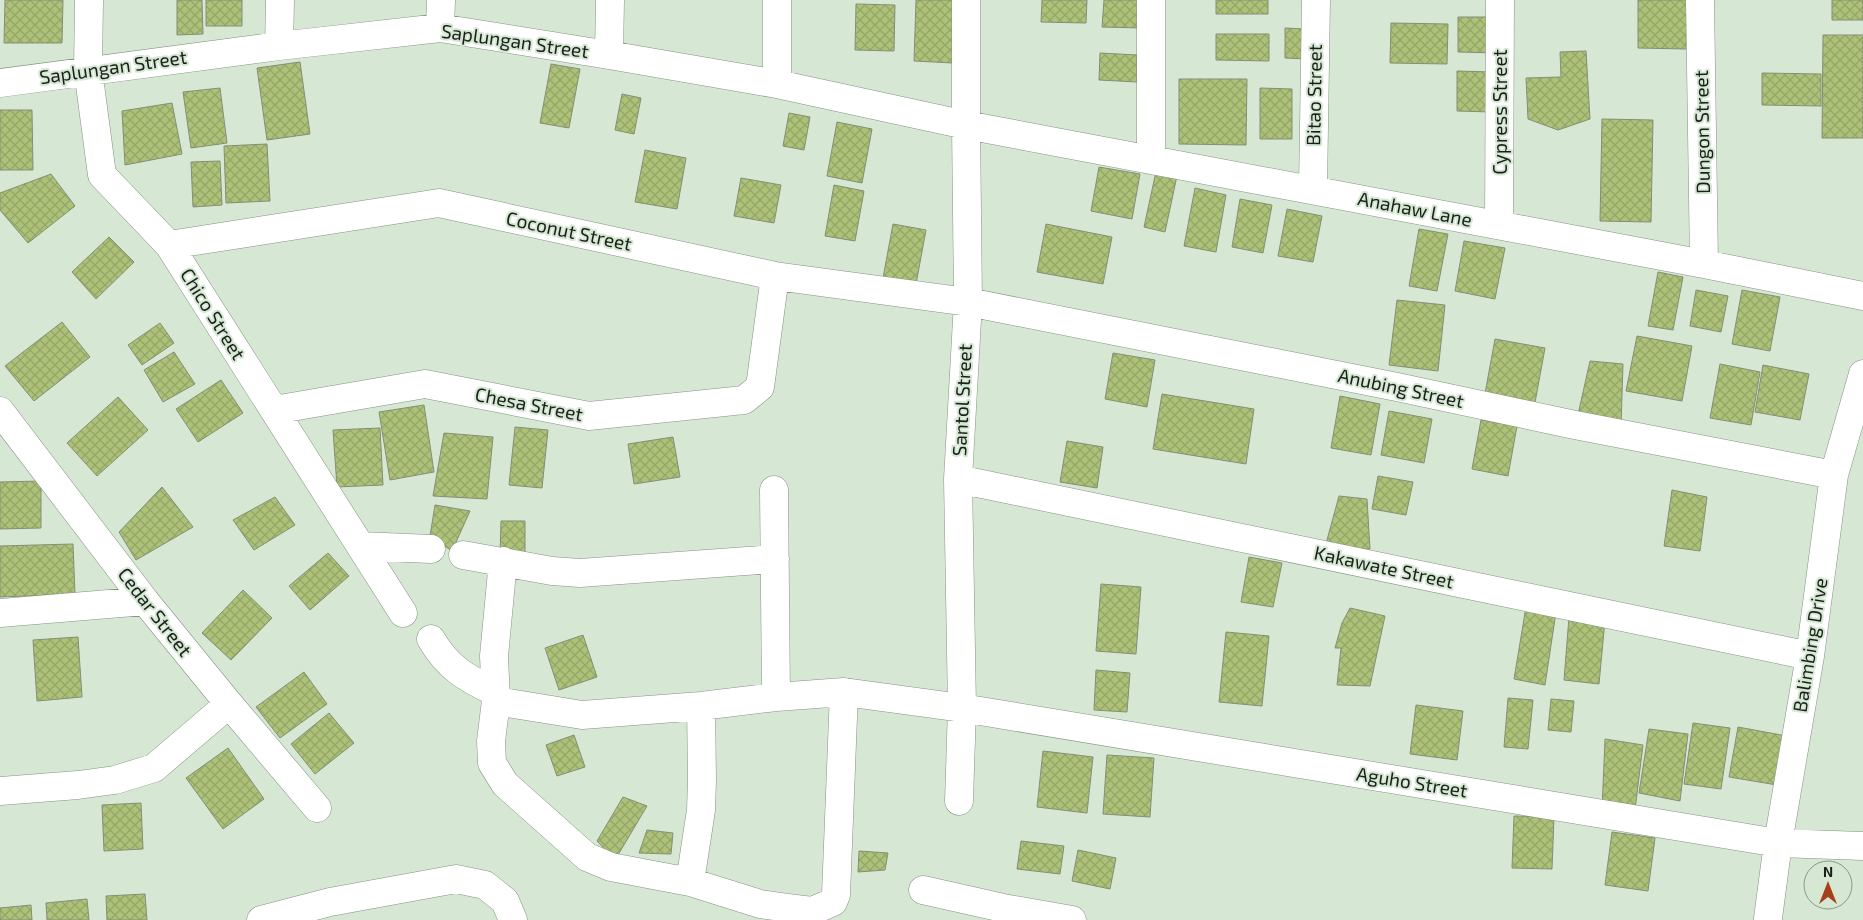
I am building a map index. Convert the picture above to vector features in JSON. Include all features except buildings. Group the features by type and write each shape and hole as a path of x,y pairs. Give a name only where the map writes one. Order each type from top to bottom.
{"street":[{"name":"Chico Street","path":"89,0 88,70 102,176 170,246 403,613"},
{"path":"279,46 280,0"},
{"path":"440,28 441,0"},
{"path":"609,54 610,0"},
{"path":"777,0 777,84"},
{"name":"Santol Street","path":"960,801 962,708 958,479 968,302 966,0"},
{"path":"1151,0 1151,158"},
{"name":"Bitao Street","path":"1313,189 1316,0"},
{"name":"Cypress Street","path":"1499,225 1500,0"},
{"name":"Dungon Street","path":"1700,0 1704,264"},
{"name":"Saplungan Street","path":"0,83 279,46 440,28 609,54 777,84 966,124"},
{"name":"Anahaw Lane","path":"966,124 1313,189 1863,296"},
{"name":"Coconut Street","path":"170,246 439,203 775,276 968,302"},
{"name":"Chesa Street","path":"274,410 425,384 589,416 744,400 760,386 775,276"},
{"name":"Anubing Street","path":"968,302 1397,386 1576,425 1834,474"},
{"name":"Balimbing Drive","path":"1768,918 1778,842 1810,656 1834,474 1863,374"},
{"name":"Cedar Street","path":"5,424 145,601 317,808"},
{"name":"Kakawate Street","path":"958,479 1810,656"},
{"path":"774,490 776,697"},
{"path":"361,546 431,549"},
{"path":"463,555 552,571 580,573 775,560"},
{"path":"503,561 494,656 496,697 491,741 492,763 504,784 587,858 611,867 690,882 760,904 812,911 833,902 836,895 844,692"},
{"path":"0,613 145,601"},
{"name":"Aguho Street","path":"431,639 445,660 455,670 496,697 582,715 844,692 962,708 1778,842 1863,846"},
{"path":"0,792 115,780 154,768 229,704"},
{"path":"690,882 701,810 701,706"},
{"path":"261,920 330,911 456,879 485,885 505,901 513,920"},
{"path":"923,890 1001,914 1072,920"}]}
